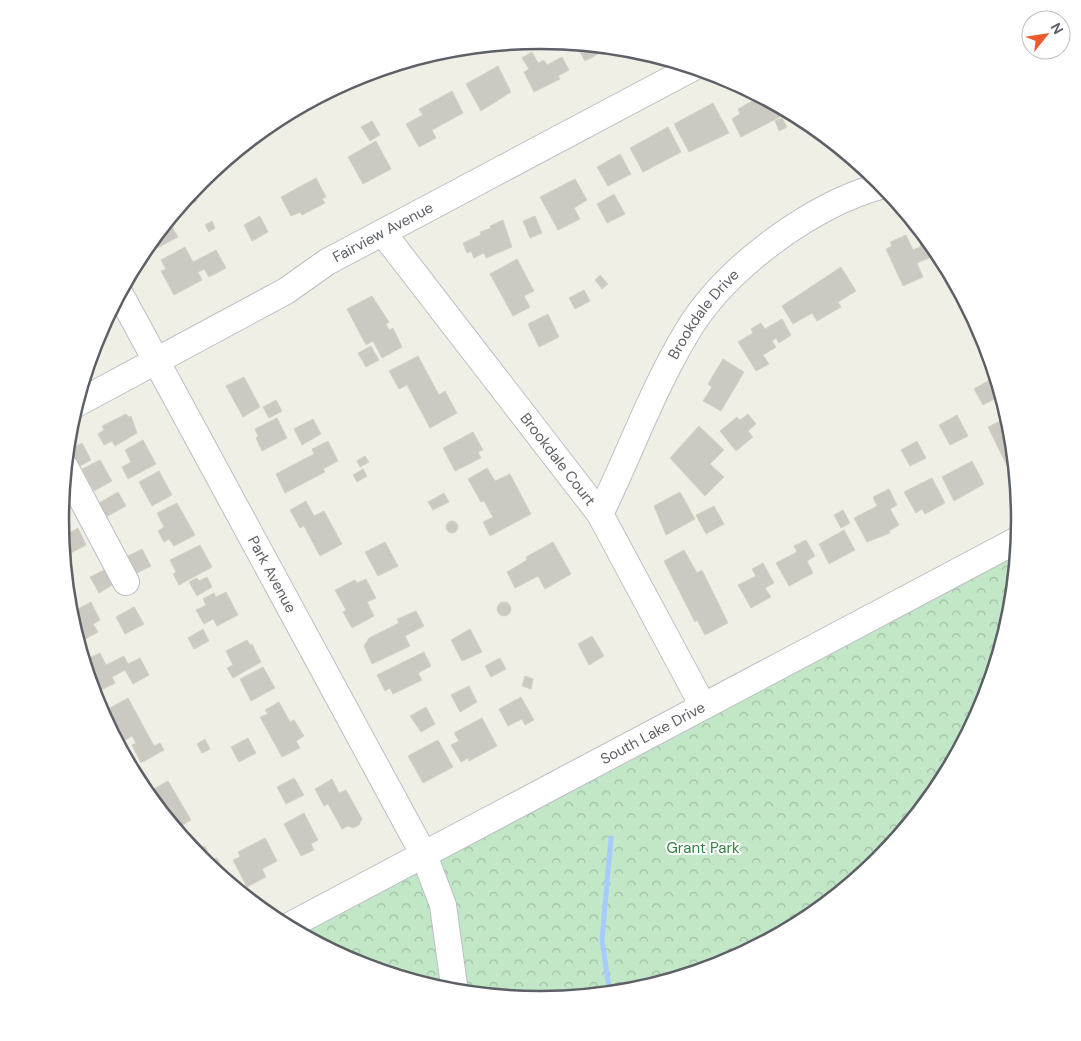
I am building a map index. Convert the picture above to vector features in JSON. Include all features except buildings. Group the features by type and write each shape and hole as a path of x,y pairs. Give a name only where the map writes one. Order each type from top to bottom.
{"street":[{"name":"Fairview Avenue","path":"85,399 286,292 327,262 685,72"},
{"name":"Brookdale Drive","path":"600,514 655,390 688,330 721,288 766,246 791,228 827,207 875,188"},
{"name":"Brookdale Court","path":"383,233 600,514 703,706"},
{"name":"Park Avenue","path":"123,300 424,855 443,905 455,984"},
{"path":"71,479 126,582"},
{"name":"South Lake Drive","path":"295,923 1011,543"}],"green space":[{"name":"Grant Park","path":"1010,557 1003,613 987,672 964,729 933,783 895,832 852,875 803,913 749,944 692,967 633,983 571,991 540,992 479,988 418,976 360,956 332,944 307,930"}],"waterway":[{"path":"609,987 602,940 611,838"}]}
